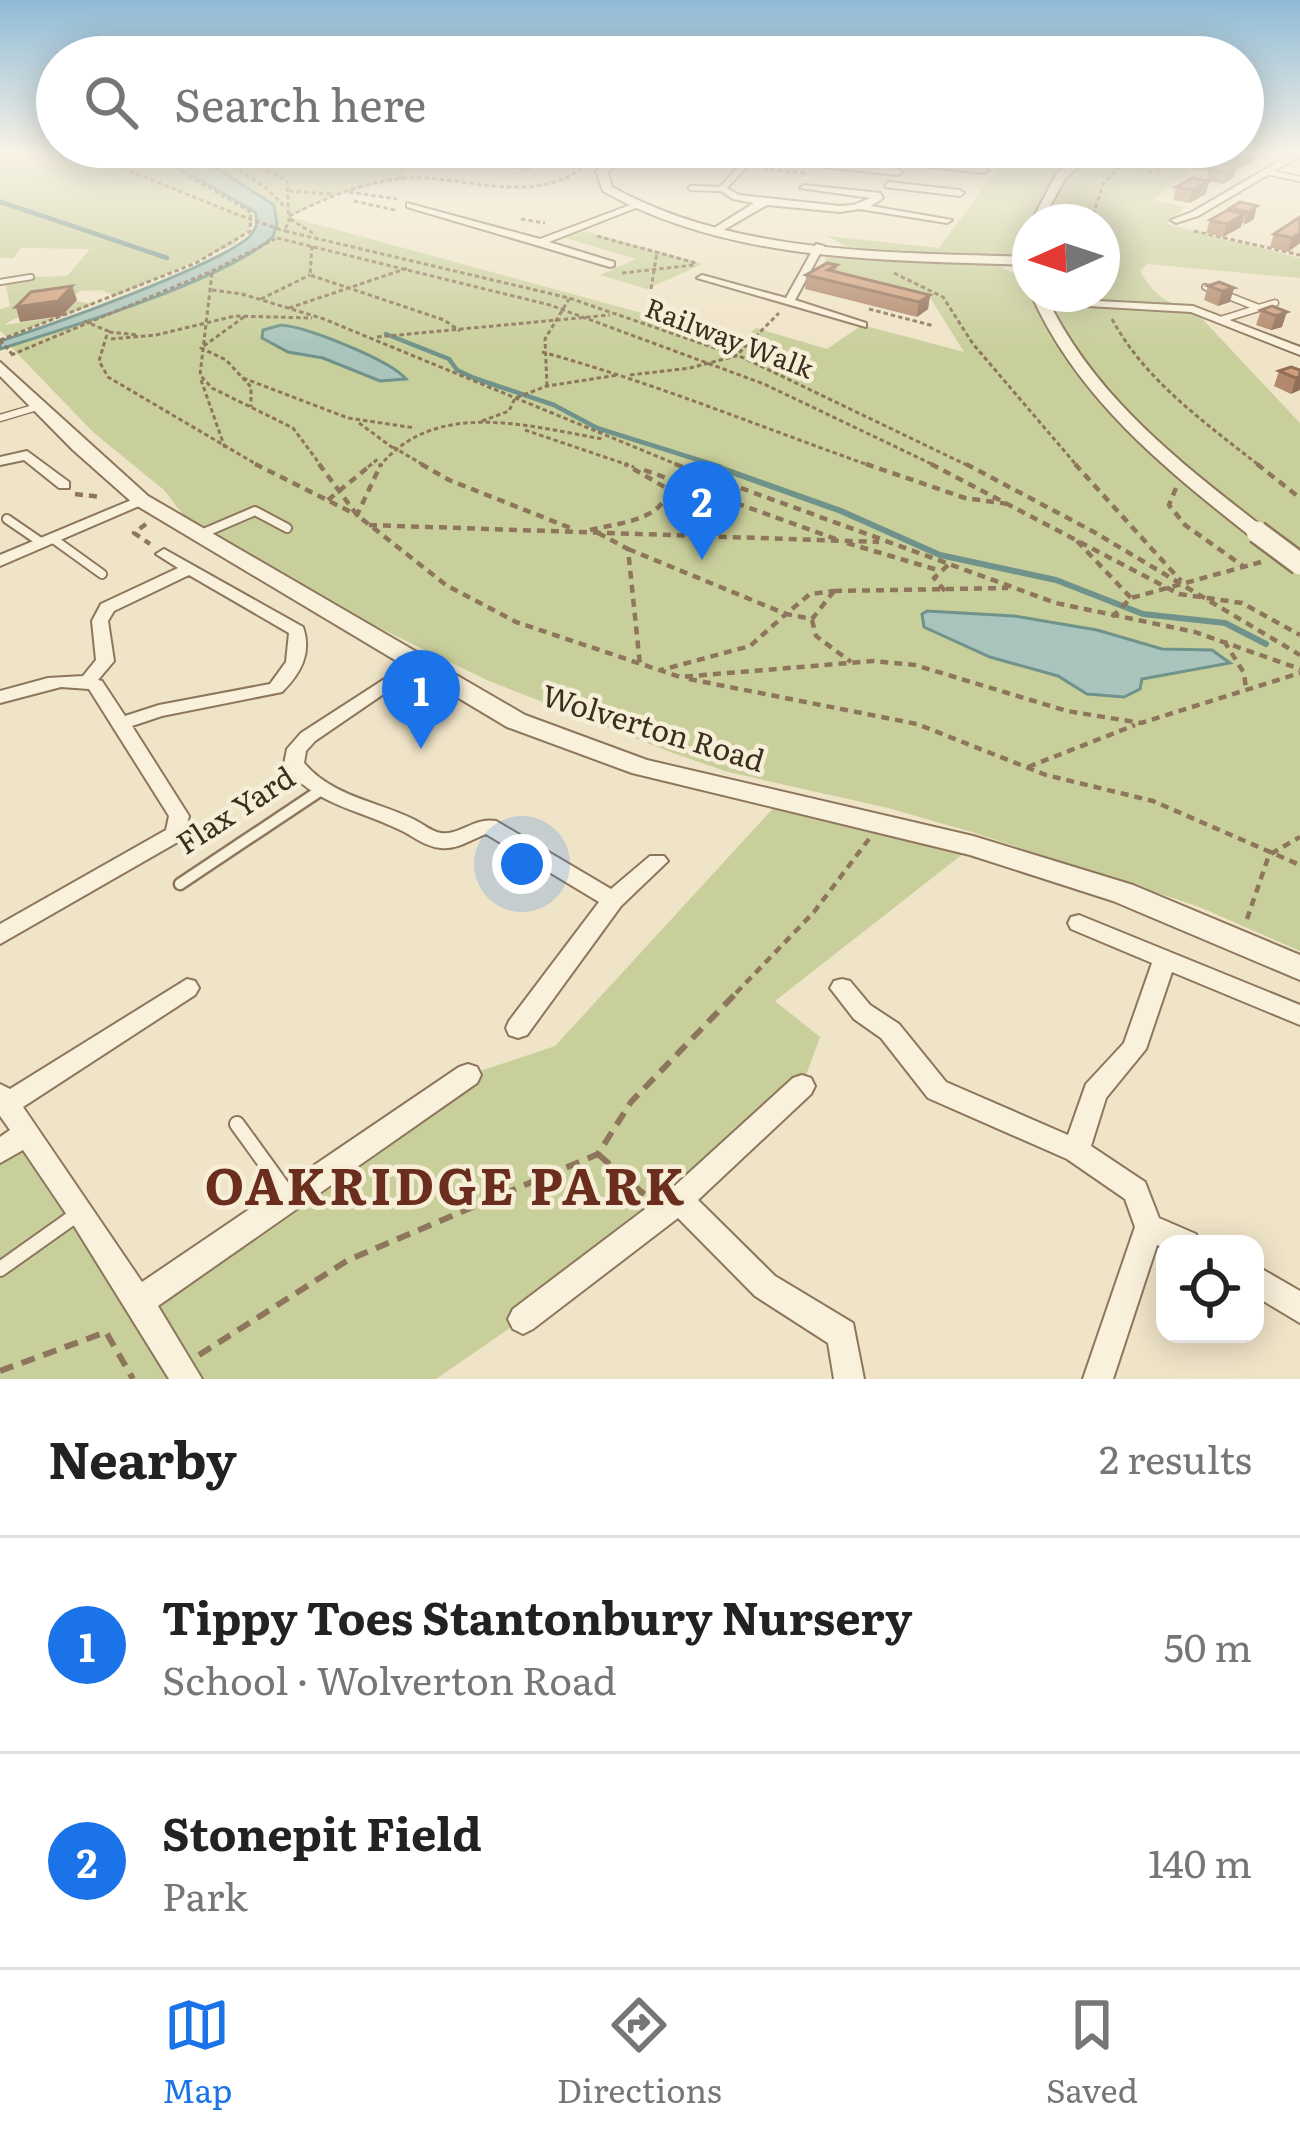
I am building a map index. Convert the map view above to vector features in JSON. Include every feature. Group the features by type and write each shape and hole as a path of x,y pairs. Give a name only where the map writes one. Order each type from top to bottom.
{"street":[{"path":"457,218 610,265"},
{"path":"540,242 603,218"},
{"path":"674,218 819,246 1012,261"},
{"path":"717,230 737,218"},
{"path":"936,218 947,220"},
{"path":"789,302 819,246"},
{"path":"983,260 1012,272"},
{"path":"702,278 862,325"},
{"path":"1120,304 1172,305 1222,319 1300,351"},
{"path":"1048,312 1075,360 1192,482 1300,564"},
{"name":"Wolverton Road","path":"4,367 37,407 141,500 516,721 641,767 882,823 1124,893 1300,968"},
{"path":"14,437 64,485"},
{"path":"0,461 27,454"},
{"path":"0,561 141,500"},
{"path":"119,724 159,711 276,688 296,664 301,649 297,631 164,554"},
{"path":"0,697 88,680 105,661 100,621 107,608 187,570"},
{"name":"Flax Yard","path":"417,663 302,743 294,764 324,788 440,842 454,840 473,827 489,826 613,900"},
{"path":"0,935 176,834 179,816 102,691 88,680"},
{"path":"518,1028 613,900 657,861"},
{"path":"1079,923 1300,1015"},
{"path":"1076,1151 1095,1092 1134,1049 1164,962"},
{"path":"184,1374 82,1211 3,1100 187,988"},
{"path":"842,988 862,1012 890,1031 937,1090 1076,1151 1135,1191 1149,1226 1098,1379"},
{"path":"140,1301 468,1075"},
{"path":"523,1319 671,1206 802,1086"},
{"path":"0,1151 26,1134"},
{"path":"671,1206 765,1286 842,1334 849,1379"},
{"path":"1149,1226 1168,1235"},
{"path":"1264,1286 1300,1308"}],"lane":[{"path":"1177,220 1193,224"},
{"path":"0,282 31,277"},
{"path":"1205,287 1259,308"},
{"path":"1222,319 1275,303"},
{"path":"0,418 37,407"},
{"path":"199,535 255,511 287,528"},
{"path":"7,519 102,574"},
{"name":"Flax Yard","path":"181,884 324,788"},
{"path":"237,1124 290,1197"},
{"path":"0,1268 82,1211"}],"path":[{"name":"Railway Walk","path":"248,218 569,298 736,356 934,447 1300,655"},
{"path":"253,218 250,231 235,244 0,340 4,367 84,321 212,274 277,238 288,218"},
{"path":"292,218 320,239"},
{"path":"1193,224 1192,231 1300,255"},
{"path":"277,238 560,309 709,364 862,429 1169,589 1210,601 1243,603 1300,635"},
{"path":"310,275 312,245"},
{"path":"651,289 657,252"},
{"path":"622,273 700,264"},
{"path":"289,308 408,268"},
{"path":"212,274 200,375 225,448"},
{"path":"895,274 944,297 973,344 1019,402 1185,586"},
{"path":"262,299 310,275 444,320 460,331"},
{"path":"212,290 262,299 324,319 615,441 1014,588 1112,617 1224,641 1300,671"},
{"path":"547,386 542,352 548,324 569,298"},
{"path":"476,423 509,412 515,398 547,386 709,364 736,356 789,302"},
{"path":"1116,312 1111,322 1135,355 1300,498"},
{"path":"371,338 615,314"},
{"path":"84,321 109,336 151,336 247,315 324,319"},
{"path":"201,348 247,315"},
{"path":"109,336 99,361 108,377 225,448 357,515 446,585 516,622 680,676 794,704 917,724 1026,768 1153,802 1300,865"},
{"path":"201,348 226,360 251,387 251,407"},
{"path":"542,352 644,380 686,400 965,498 1014,505"},
{"path":"200,375 212,388 292,428 357,515"},
{"path":"243,378 354,420 421,428 508,425 615,441"},
{"path":"354,420 449,480 581,532 656,512 666,503 668,489 638,467"},
{"path":"508,425 909,565 941,571"},
{"path":"328,500 421,428"},
{"path":"357,515 366,481 393,447"},
{"path":"1192,482 1176,487 1169,506 1185,525 1243,566"},
{"path":"115,511 130,521 148,524 134,532 164,554"},
{"path":"369,525 885,542"},
{"path":"596,532 786,614 812,619"},
{"path":"1072,535 1131,598"},
{"path":"628,549 640,665"},
{"path":"1112,617 1131,598 1262,562"},
{"path":"945,591 934,578 948,564"},
{"path":"659,670 750,646 810,593 864,586 945,591 1014,588"},
{"path":"812,619 834,591"},
{"path":"812,619 816,636 850,662"},
{"path":"1224,641 1244,673 1246,691"},
{"path":"680,676 850,662 915,665 1085,716 1141,723"},
{"path":"1026,768 1141,723 1300,671"},
{"path":"184,1374 230,1331 348,1260 598,1154 631,1102 814,912 882,823"},
{"path":"1239,941 1269,854 1300,837"},
{"path":"598,1154 671,1206"},
{"path":"0,1371 106,1332 133,1379"}],"green space":[{"path":"0,218 252,218 253,225 235,244 116,296 101,290 80,291 12,320 4,325 51,318 76,301 95,304 7,337 0,331 0,309 10,306 6,285 34,277 67,276 90,249 21,248 14,258 0,258"},
{"path":"276,218 295,218 741,340 756,328 827,349 862,325 964,352 929,296 823,270 827,253 882,252 846,246 827,236 939,248 961,218 1012,218 1012,254 985,260 1012,272 1012,312 1120,312 1120,218 1173,218 1167,224 1300,258 1300,278 1147,264 1140,271 1162,297 1193,309 1300,423 1300,951 1197,906 975,833 728,772 673,753 489,681 361,619 325,609 199,535 164,490 94,433 10,346 170,286 277,223"},
{"path":"584,231 703,264 647,289 600,275 636,259 565,238"},
{"path":"779,802 973,846 775,1001 820,1037 802,1086 523,1319 436,1379 187,1379 181,1369 166,1379 0,1379 0,1151 26,1134 140,1300 468,1075 555,1046"}],"water":[{"path":"255,218 276,218 273,237 219,270 103,316 0,349 0,341 91,310 203,263 249,237"},
{"path":"281,325 347,346 406,379 380,381 323,358 288,352 262,338 263,330"},
{"path":"922,614 1014,616 1097,630 1162,649 1212,650 1230,663 1142,679 1140,689 1124,697 1087,694 1058,676 990,657 924,627"}],"building":[{"path":"1300,218 1300,233 1292,238 1274,234"},
{"path":"827,263 837,265 828,270 930,295 919,302 806,275"},
{"path":"1219,282 1234,288 1222,291 1208,286"},
{"path":"72,286 58,301 16,307 31,292"},
{"path":"1272,306 1287,312 1276,316 1261,310"},
{"path":"1300,370 1300,376 1279,371"}],"waterway":[{"path":"49,218 167,258"},
{"path":"386,334 449,359 457,370 474,378 554,405 597,428 721,467"},
{"path":"709,464 841,511 940,555 1056,580 1143,614 1225,623 1266,644"}],"place":[{"name":"Stonepit Field","path":"702,560"},
{"name":"Tippy Toes Stantonbury Nursery","path":"421,749"}],"district":[{"name":"OAKRIDGE PARK","path":"446,1187"}]}
